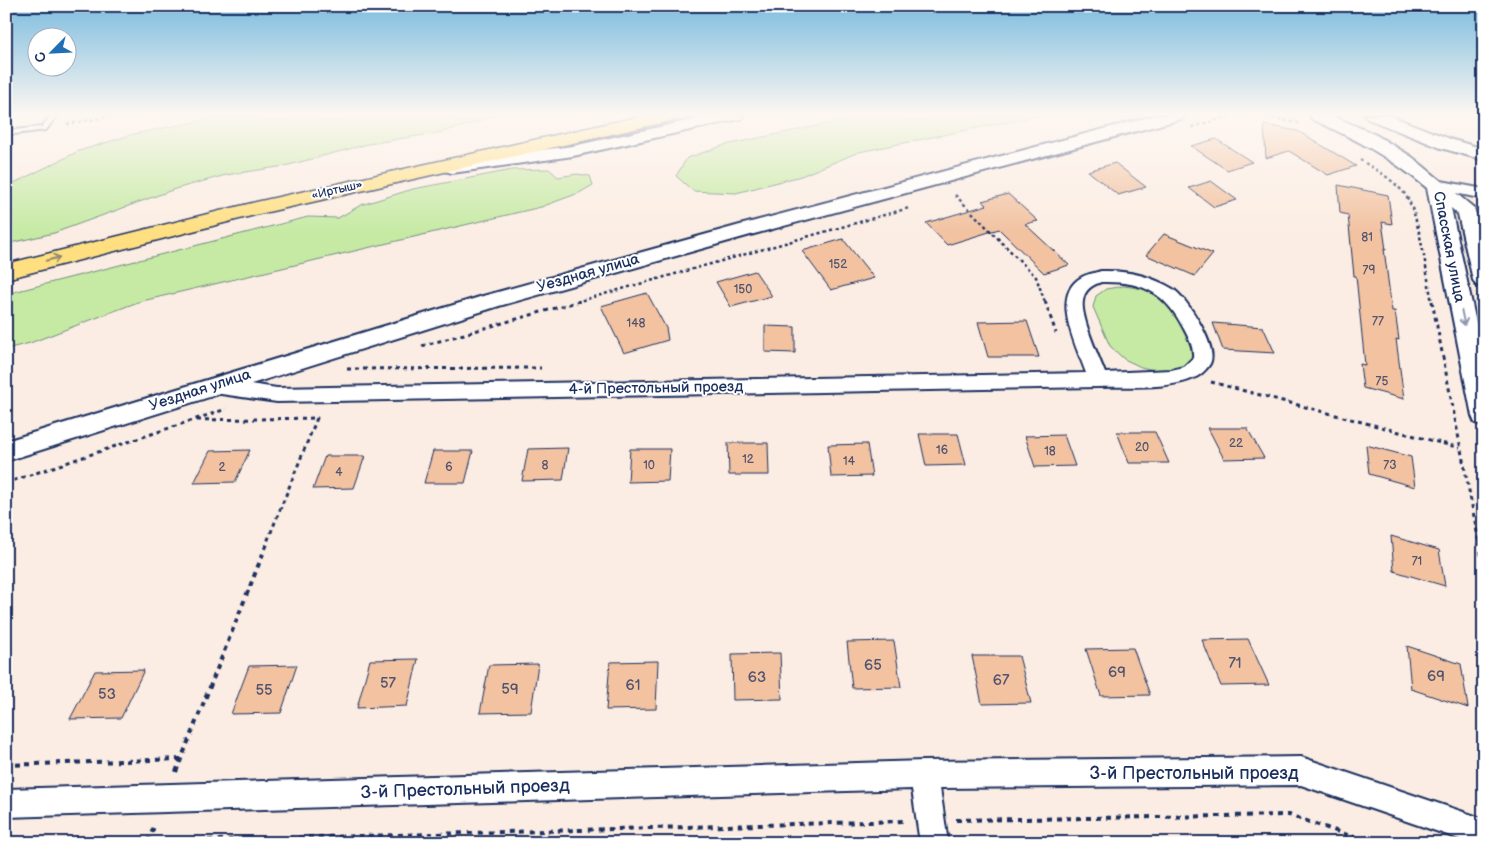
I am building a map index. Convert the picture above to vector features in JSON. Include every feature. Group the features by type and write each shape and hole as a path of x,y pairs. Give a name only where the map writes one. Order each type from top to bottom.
{"highway":[{"name":"«Иртыш»","path":"6,256 257,194 432,155"},
{"name":"«Иртыш»","path":"6,272 256,208 493,155"}],"street":[{"path":"420,171 545,155"},
{"name":"Уездная улица","path":"6,451 332,347 663,252 1050,155"},
{"path":"1396,155 1436,184 1484,194"},
{"name":"Спасская улица","path":"1436,184 1467,212 1484,280"},
{"name":"Спасская улица","path":"1436,184 1484,416"},
{"path":"1098,380 1077,320 1073,301 1078,289 1090,280 1108,276 1128,277 1150,283 1168,294 1181,307 1204,349 1202,361 1190,372"},
{"name":"4-й Престольный проезд","path":"214,386 277,395 1098,380 1171,377 1190,372"},
{"name":"3-й Престольный проезд","path":"6,804 924,775 1300,771 1484,833"},
{"path":"924,775 932,832"}],"path":[{"path":"1355,157 1386,176 1405,193 1415,217 1484,568"},
{"path":"965,192 955,195 1036,277 1057,338"},
{"path":"418,347 917,206"},
{"path":"360,364 341,369 550,368"},
{"path":"1190,372 1214,384 1460,448"},
{"path":"6,483 230,408"},
{"path":"148,842 317,418 191,420"},
{"path":"6,765 182,759"},
{"path":"108,843 932,832 1289,815 1371,843"}],"green space":[{"path":"72,155 328,155 285,166 226,175 175,189 54,233 6,244 6,187"},
{"path":"697,155 853,155 801,176 736,193 693,191 676,176 687,158"},
{"path":"549,169 558,177 577,174 590,176 593,185 579,193 541,207 138,302 30,343 6,349 6,294 308,217 338,218 361,205 413,189 512,170"},
{"path":"1124,286 1144,289 1161,297 1173,308 1193,344 1191,358 1182,366 1163,372 1141,367 1124,359 1110,346 1093,307 1096,296 1106,289"}],"building":[{"path":"1204,155 1240,155 1252,162 1227,170"},
{"path":"1266,155 1277,155 1266,158"},
{"path":"1295,155 1337,155 1356,166 1328,175"},
{"path":"1115,163 1146,187 1118,195 1088,171"},
{"path":"1211,181 1237,200 1214,207 1189,188"},
{"path":"1338,185 1388,195 1392,224 1382,222 1386,250 1384,249 1392,311 1395,311 1399,340 1396,339 1404,399 1363,388 1360,364 1365,365 1356,276 1354,276 1348,215 1340,213"},
{"path":"1008,194 1038,221 1025,224 1069,265 1044,273 999,229 947,245 926,223 987,205 982,201"},
{"path":"1164,234 1213,254 1195,276 1146,255"},
{"path":"843,239 874,278 831,290 802,251"},
{"path":"755,271 772,296 731,307 716,282"},
{"path":"647,293 666,328 668,340 624,353 601,306"},
{"path":"1027,321 1039,357 988,357 978,322"},
{"path":"1213,323 1263,327 1275,353 1223,350"},
{"path":"765,326 795,327 795,353 765,352"},
{"path":"1208,428 1247,428 1264,458 1224,459"},
{"path":"1117,432 1155,432 1169,463 1129,463"},
{"path":"919,434 958,434 966,465 926,466"},
{"path":"1064,435 1075,466 1035,467 1025,436"},
{"path":"728,443 768,443 769,475 729,475"},
{"path":"867,444 872,476 831,477 828,445"},
{"path":"1366,445 1411,457 1415,487 1369,474"},
{"path":"568,448 563,480 522,481 528,449"},
{"path":"630,449 670,449 668,481 628,482"},
{"path":"250,450 235,482 194,483 210,451"},
{"path":"433,451 473,451 465,483 424,483"},
{"path":"325,456 365,456 354,488 313,489"},
{"path":"1391,536 1439,550 1445,586 1394,571"},
{"path":"1248,639 1269,685 1221,686 1202,640"},
{"path":"894,641 901,687 852,688 847,642"},
{"path":"1407,646 1461,664 1468,708 1411,689"},
{"path":"1133,648 1150,695 1101,696 1086,649"},
{"path":"780,653 782,699 733,700 732,654"},
{"path":"972,656 1019,656 1031,703 982,704"},
{"path":"418,659 407,706 357,708 370,660"},
{"path":"658,661 656,709 606,710 610,662"},
{"path":"538,664 531,712 480,713 489,665"},
{"path":"297,665 281,713 231,714 249,666"},
{"path":"144,670 121,718 70,719 95,671"}]}
